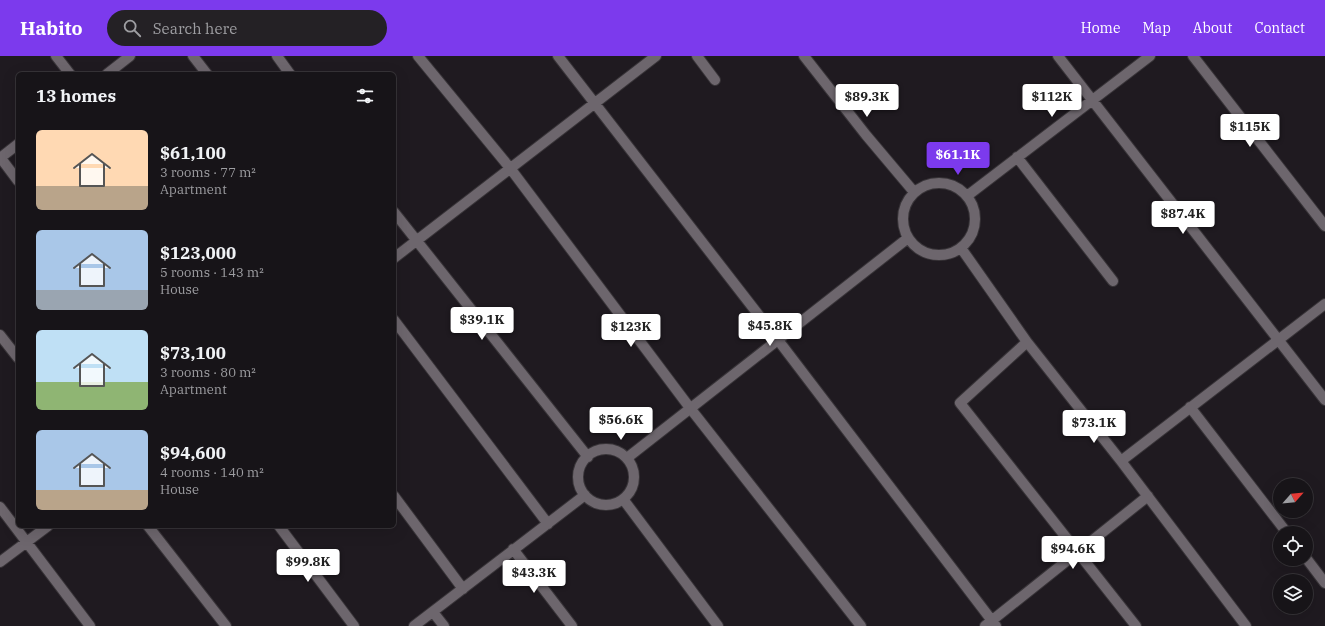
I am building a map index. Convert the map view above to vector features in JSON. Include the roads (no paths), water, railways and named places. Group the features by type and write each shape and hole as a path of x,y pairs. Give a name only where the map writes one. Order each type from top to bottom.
{"street":[{"path":"56,56 68,72"},
{"path":"110,72 130,56"},
{"path":"194,56 206,72"},
{"path":"277,56 289,72"},
{"path":"418,56 510,168 690,408 861,626"},
{"path":"558,56 778,340 991,624 1148,496"},
{"path":"396,256 656,56"},
{"path":"697,56 715,80"},
{"path":"804,56 858,125 914,192"},
{"path":"1058,56 1325,400"},
{"path":"967,196 1150,56"},
{"path":"1193,56 1325,226"},
{"path":"16,146 0,158 16,178"},
{"path":"1017,158 1112,281"},
{"path":"940,183 953,186 967,196 972,205 975,221 969,240 961,248 948,254 932,255 916,248 908,238 903,227 903,216 906,202 914,192 926,185 940,183"},
{"path":"396,215 588,457"},
{"path":"627,458 908,238"},
{"path":"961,248 1027,342 1148,496 1246,626"},
{"path":"1121,461 1325,304"},
{"path":"396,323 548,524"},
{"path":"0,335 16,355"},
{"path":"1027,342 960,403 1136,626"},
{"path":"1190,407 1282,526"},
{"path":"610,450 617,451 627,458 633,470 634,483 628,495 623,500 610,505 603,505 590,500 585,495 579,482 579,475 580,468 588,457 598,451 610,450"},
{"path":"414,626 585,495"},
{"path":"396,499 463,589"},
{"path":"623,500 718,626"},
{"path":"0,507 90,626"},
{"path":"0,562 46,528"},
{"path":"150,528 226,626"},
{"path":"280,528 354,626"},
{"path":"513,549 572,626"},
{"path":"1312,566 1325,582"},
{"path":"433,612 444,626"}]}
